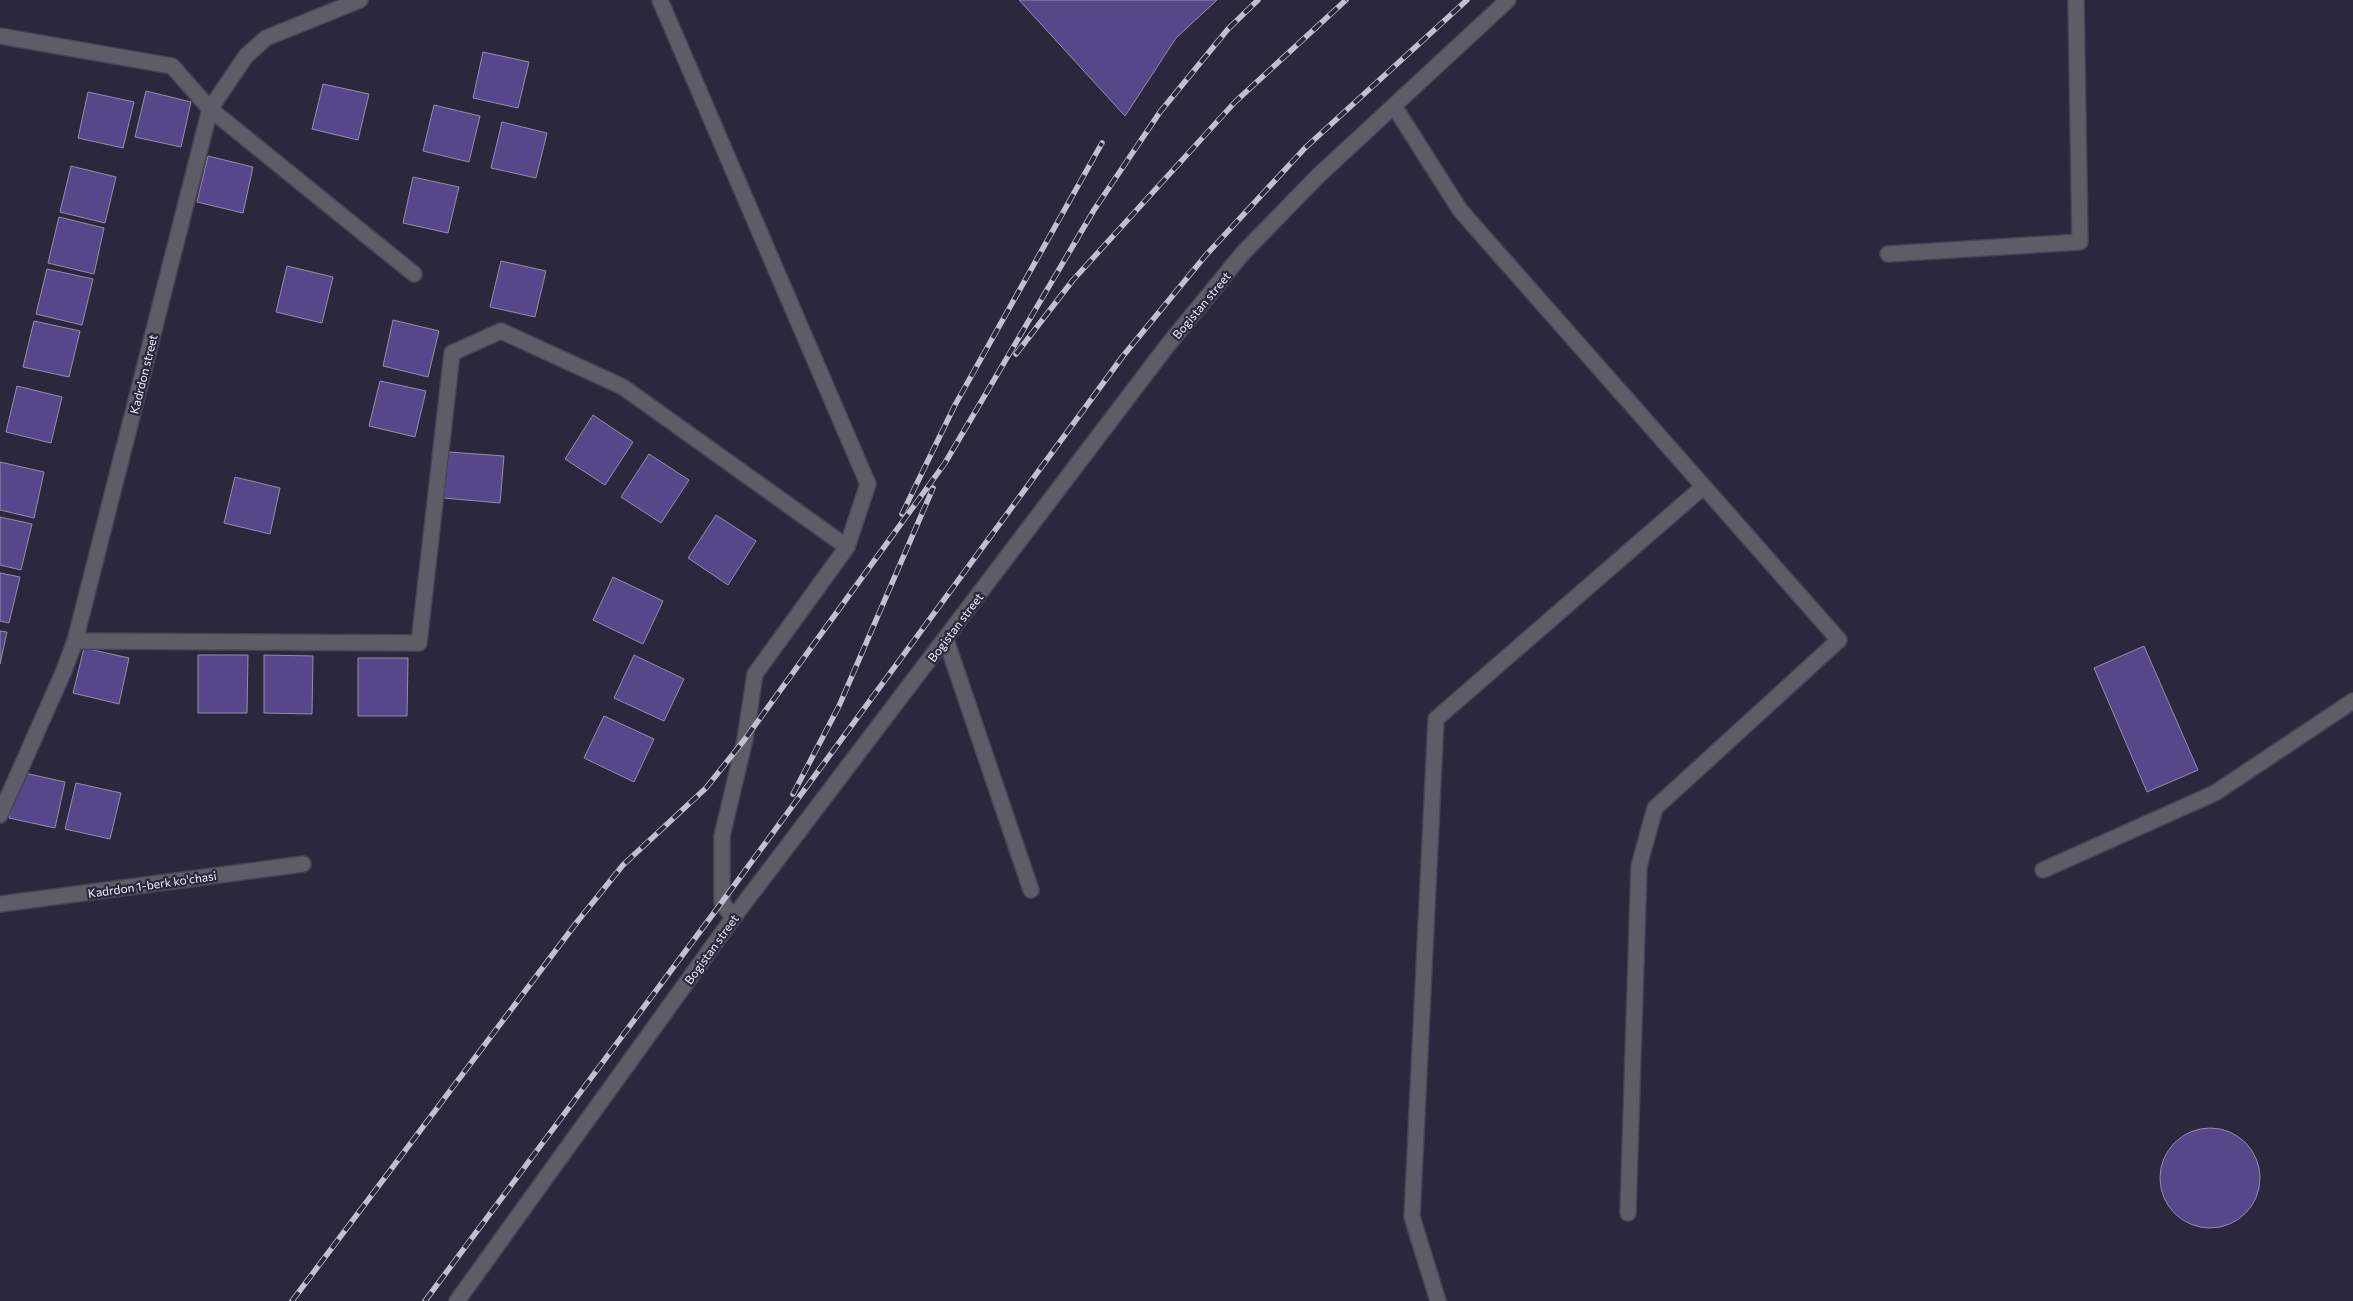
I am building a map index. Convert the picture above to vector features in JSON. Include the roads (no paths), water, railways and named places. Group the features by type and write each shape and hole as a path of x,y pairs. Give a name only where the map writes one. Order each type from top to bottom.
{"street":[{"name":"Kadrdon street","path":"0,815 63,673 74,642 210,109 246,56 266,38 360,0"},
{"path":"660,0 868,484 847,547 755,674 745,739 722,836 722,902 733,918"},
{"name":"Bogistan street","path":"457,1301 733,918 946,640 1167,346 1243,253 1318,176 1508,0"},
{"path":"1888,254 2080,242 2076,0"},
{"path":"0,36 172,66 210,109 414,274"},
{"path":"1394,106 1460,210 1702,487 1839,640 1655,808 1639,866 1628,1213"},
{"path":"74,642 419,643 452,353 501,332 623,387 847,547"},
{"path":"1438,1301 1412,1217 1436,719 1702,487"},
{"path":"946,640 1031,890"},
{"path":"2043,870 2215,793 2353,701"},
{"name":"Kadrdon 1-berk ko'chasi","path":"0,904 303,864"}],"railway":[{"path":"292,1301 577,922 623,865 706,788 745,739 945,463 1094,210 1160,112 1228,29 1258,0"},
{"path":"1016,354 1073,280 1235,102 1346,0"},
{"path":"425,1301 722,902 1123,356 1206,255 1305,148 1467,0"},
{"path":"902,514 955,405 1102,143"},
{"path":"793,794 839,706 933,488"}]}
